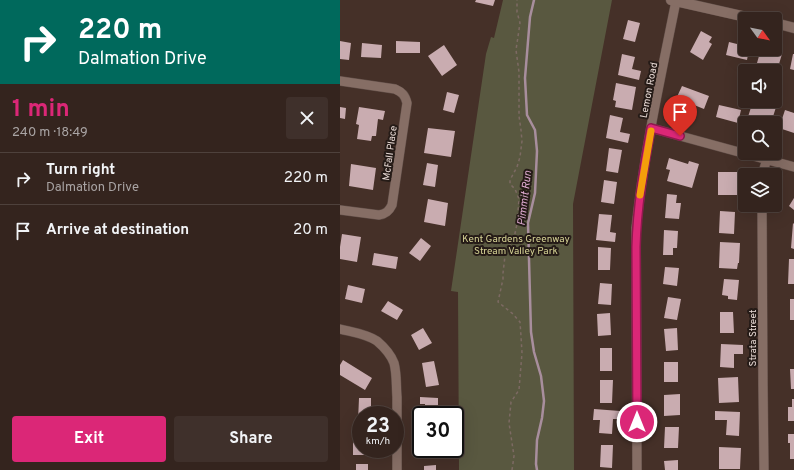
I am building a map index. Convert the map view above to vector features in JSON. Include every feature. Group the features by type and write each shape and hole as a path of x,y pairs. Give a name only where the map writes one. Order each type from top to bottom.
{"main road":[{"path":"674,1 738,15"},
{"path":"782,25 794,28"}],"street":[{"name":"Lemon Road","path":"637,470 636,228 640,192 674,1"},
{"name":"McFall Place","path":"340,81 395,89 407,93 392,205 389,215 379,216 340,210"},
{"path":"651,128 738,151"},
{"path":"770,160 794,167"},
{"name":"Strata Street","path":"762,212 764,470"},
{"path":"340,328 365,335 377,341 385,348 394,363 396,373 397,470"}],"path":[{"path":"512,470 514,453 509,423 511,402 519,390 522,353 520,322 513,314 498,302 503,279 505,256 514,238 517,224 519,199 515,189 510,184 510,180 517,167 520,157 522,141 519,116 519,72 516,50 520,23 517,12 517,0"}],"green space":[{"name":"Kent Gardens Greenway Stream Valley Park","path":"503,0 612,0 573,204 574,470 459,470 459,458 464,458 464,406 459,406 458,292 451,291 486,54 491,37 494,38"}],"building":[{"path":"476,0 495,0 493,6 475,2"},
{"path":"628,20 640,23 635,42 623,39"},
{"path":"701,31 712,37 709,42 712,44 703,60 690,52"},
{"path":"340,41 351,43 349,60 340,59"},
{"path":"396,41 420,42 420,53 396,53"},
{"path":"729,42 738,44 738,56 748,56 747,60 726,55"},
{"path":"362,43 382,45 381,58 361,57"},
{"path":"444,45 457,65 442,76 428,56"},
{"path":"622,54 635,57 632,69 641,71 639,80 618,75"},
{"path":"794,54 794,70 790,69"},
{"path":"759,56 781,56 779,64 757,63"},
{"path":"616,83 636,87 632,110 615,107 616,101 613,100"},
{"path":"682,86 709,96 704,109 676,99"},
{"path":"447,92 459,95 454,113 443,110"},
{"path":"719,105 741,110 740,116 738,116 738,123 716,117"},
{"path":"340,107 346,108 345,119 340,118"},
{"path":"359,107 385,111 383,120 378,119 376,136 372,136 371,141 357,139 359,125 356,124"},
{"path":"751,108 776,108 773,116 748,116"},
{"path":"785,110 794,113 794,133 782,129 782,119"},
{"path":"610,115 623,118 620,132 630,134 628,143 606,138"},
{"path":"428,128 455,131 451,157 424,153"},
{"path":"609,148 622,150 618,173 606,171"},
{"path":"669,158 688,164 689,161 699,164 692,188 667,181 670,170 666,169"},
{"path":"427,163 438,165 435,187 423,185"},
{"path":"351,164 376,168 373,190 349,186"},
{"path":"718,172 738,172 738,195 718,195"},
{"path":"604,180 617,182 614,204 601,202"},
{"path":"667,194 677,195 676,203 681,203 679,219 665,218"},
{"path":"794,198 794,210 789,206"},
{"path":"428,199 448,203 445,226 424,222"},
{"path":"720,211 735,212 734,234 719,233"},
{"path":"599,214 612,215 610,232 616,233 615,242 596,240"},
{"path":"793,223 794,224 794,249 791,248"},
{"path":"664,230 678,231 677,248 673,248 673,255 663,255"},
{"path":"342,234 361,237 357,262 340,259"},
{"path":"421,238 431,246 420,261 409,253"},
{"path":"720,242 740,243 739,263 737,269 719,268"},
{"path":"598,247 611,248 610,270 598,270"},
{"path":"374,253 398,257 396,269 372,265"},
{"path":"789,259 794,259 794,284 788,284"},
{"path":"665,267 679,268 677,286 663,284"},
{"path":"724,279 739,280 737,300 728,299 728,296 722,295"},
{"path":"600,283 612,284 611,305 598,304"},
{"path":"348,285 365,289 362,303 345,299"},
{"path":"668,297 681,299 677,320 664,318"},
{"path":"790,299 794,299 794,320 790,320"},
{"path":"388,301 403,310 397,320 381,311"},
{"path":"720,312 733,312 734,333 720,333"},
{"path":"610,313 611,335 598,336 597,314"},
{"path":"423,328 432,343 419,350 411,335"},
{"path":"677,328 678,350 666,351 664,329"},
{"path":"721,344 743,345 743,354 734,354 734,368 720,367"},
{"path":"600,348 612,348 612,371 600,371"},
{"path":"343,360 372,378 365,390 340,375 340,365"},
{"path":"434,361 439,385 426,387 422,363"},
{"path":"664,362 678,362 678,382 664,382"},
{"path":"790,369 794,369 794,389 791,389"},
{"path":"738,377 739,402 719,403 718,378"},
{"path":"600,380 613,380 612,403 600,403"},
{"path":"680,394 680,415 664,416 664,395"},
{"path":"420,397 438,398 438,406 425,406 425,404 420,404"},
{"path":"359,398 371,398 371,406 359,406"},
{"path":"792,399 794,399 794,421 788,421 788,407 792,407"},
{"path":"594,409 620,411 620,419 613,419 612,434 599,433 600,420 593,420"},
{"path":"715,411 740,412 739,436 726,435 727,420 715,420"},
{"path":"665,427 679,427 678,448 664,448"},
{"path":"788,434 794,434 794,459 790,459 790,443 788,443"},
{"path":"601,445 613,445 612,468 600,467"},
{"path":"719,447 741,448 740,469 719,469"},
{"path":"678,460 678,470 665,470 664,461"},
{"path":"356,464 368,464 368,470 356,470"},
{"path":"436,465 436,470 424,470 424,466"}],"waterway":[{"name":"Pimmit Run","path":"534,0 530,17 525,78 527,115 535,130 537,151 535,193 528,223 531,332 534,352 541,376 544,401 537,440 537,470"}],"slow traffic":[{"path":"640,195 651,131"}],"route":[{"path":"637,422 636,228 640,192 651,128 680,136"}]}
